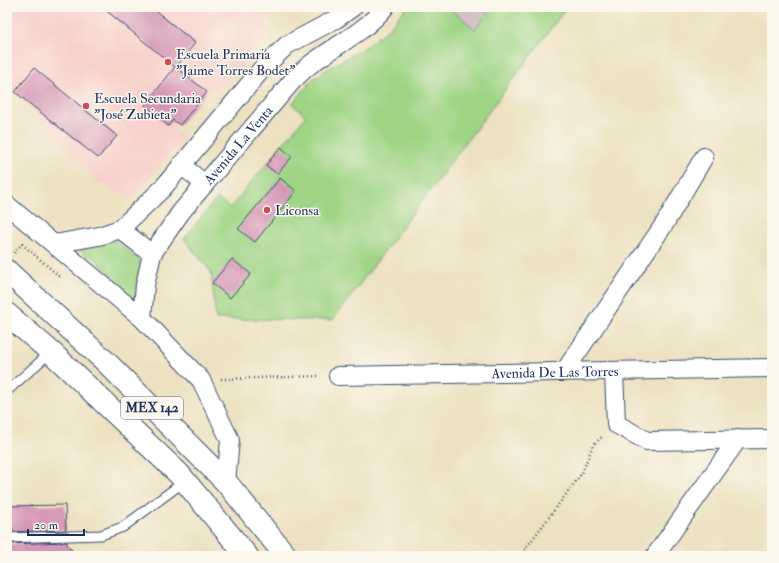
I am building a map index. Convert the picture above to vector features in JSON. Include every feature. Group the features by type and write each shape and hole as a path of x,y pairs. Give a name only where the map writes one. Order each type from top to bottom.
{"highway":[{"name":"MEX 142","path":"7,271 106,362 226,482 286,556"},
{"name":"MEX 142","path":"7,314 51,352 185,481 244,555"}],"street":[{"path":"54,244 99,236 120,229 162,189 262,69 287,45 336,19 353,7"},
{"name":"Avenida La Venta","path":"142,318 145,285 152,254 181,212 294,79 311,64 377,18 385,7"},
{"path":"564,372 665,223 704,157"},
{"path":"181,165 205,184"},
{"path":"7,204 142,318 201,380 230,440 226,482"},
{"path":"120,229 152,254"},
{"name":"Avenida De Las Torres","path":"338,376 772,368"},
{"path":"614,371 616,424 647,441 772,439"},
{"path":"655,556 738,439"}],"lane":[{"path":"7,391 51,352"},
{"path":"7,538 101,535 123,527 185,481"}],"path":[{"path":"22,244 59,276"},
{"path":"201,380 338,376"},
{"path":"520,556 582,473 593,445 616,424"}],"shaded area":[{"path":"7,7 242,7 269,15 263,39 226,85 207,92 175,131 184,137 133,199 97,182 7,82"},
{"path":"448,7 492,7 475,29"}],"green space":[{"path":"407,7 448,7 475,29 492,7 567,7 333,320 216,319 211,272 184,239 217,198 230,208 306,116 292,104 313,79 367,46 387,30"},
{"path":"116,241 139,260 141,265 134,300 112,281 112,276 92,256 86,256 80,248"}],"building":[{"path":"102,7 151,7 195,43 176,67 207,92 180,125 173,120 168,126 145,105 175,67"},
{"path":"34,68 117,136 98,158 15,92"},
{"path":"281,147 292,157 277,174 266,165"},
{"name":"Liconsa","path":"280,178 296,191 255,242 238,229"},
{"path":"232,259 251,274 230,298 212,283"},
{"path":"65,505 66,530 7,532 7,506"},
{"path":"67,542 67,545 78,556 7,556 7,544"}],"place":[{"name":"Escuela Primaria \"Jaime Torres Bodet\"","path":"168,62"},
{"name":"Escuela Secundaria \"José Zubieta\"","path":"86,106"},
{"name":"Liconsa","path":"267,210"}]}
